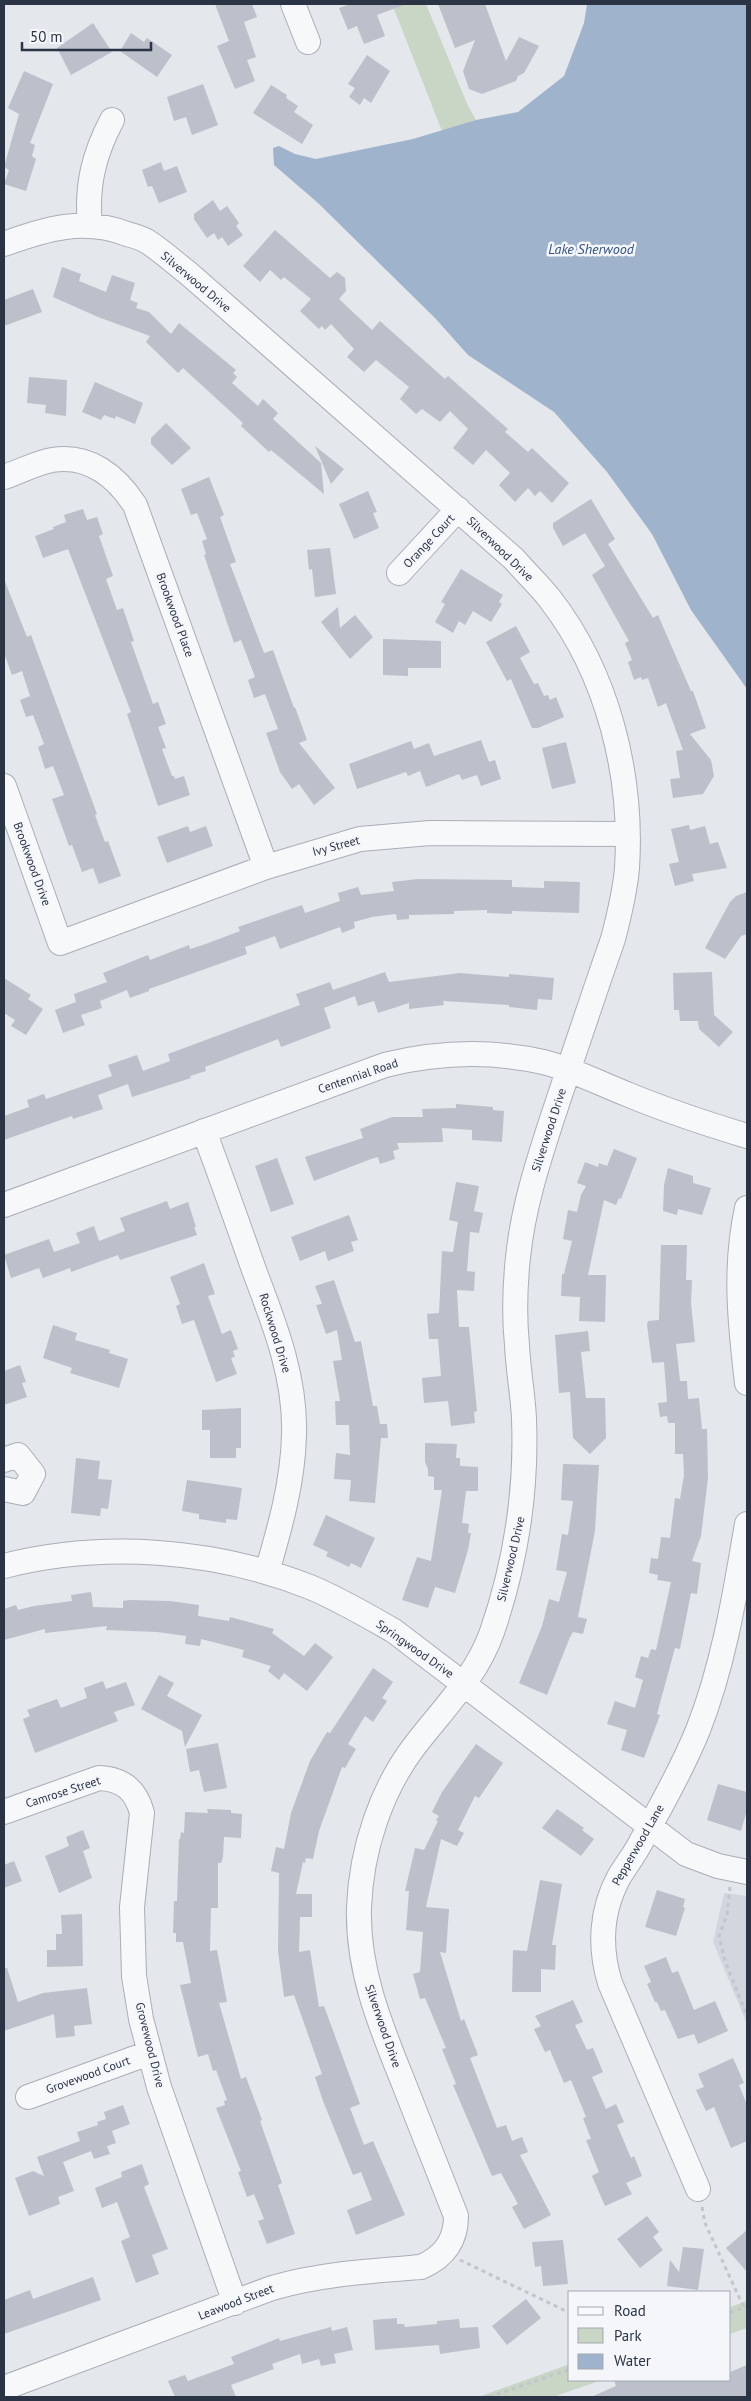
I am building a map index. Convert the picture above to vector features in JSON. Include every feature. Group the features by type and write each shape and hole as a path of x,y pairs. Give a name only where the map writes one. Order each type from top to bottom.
{"street":[{"path":"293,4 308,42"},
{"path":"90,225 89,188 94,162 112,120"},
{"name":"Silverwood Drive","path":"4,244 42,230 90,225 114,229 147,241 188,273 514,559 550,600 591,669 608,712 617,748 624,787 627,834 627,869 622,904 613,939 535,1169 525,1211 518,1255 515,1299 516,1343 524,1417 525,1471 517,1542 507,1586 490,1637 465,1684 414,1747 386,1795 373,1828 363,1868 359,1908 360,1938 365,1973 375,2011 456,2216 453,2239 444,2253"},
{"name":"Brookwood Place","path":"4,477 51,460 67,459 84,462 100,468 116,480 127,492 136,506 266,867"},
{"name":"Orange Court","path":"399,573 458,509"},
{"name":"Brookwood Drive","path":"4,786 60,943"},
{"name":"Ivy Street","path":"60,943 266,867 360,839 394,834 627,834"},
{"name":"Centennial Road","path":"4,1205 385,1065 414,1058 452,1054 485,1054 537,1061 568,1070 668,1111 747,1136"},
{"name":"Rockwood Drive","path":"204,1131 281,1343 289,1380 294,1434 292,1472 285,1509 267,1572"},
{"path":"747,1208 741,1240 738,1284 747,1383"},
{"path":"4,1460 18,1455 33,1474 23,1493 4,1489"},
{"name":"Pepperwood Lane","path":"698,2189 613,1992 605,1966 602,1939 604,1916 612,1891 674,1783 698,1730 724,1650 747,1524"},
{"name":"Springwood Drive","path":"4,1566 65,1555 137,1552 207,1558 267,1572 310,1587 349,1605 394,1631 686,1854 740,1871"},
{"name":"Camrose Street","path":"4,1812 99,1778 112,1778 123,1783"},
{"name":"Grovewood Drive","path":"123,1783 133,1790 139,1801 142,1813 132,1907 132,1941 134,1976 149,2053 235,2303"},
{"name":"Grovewood Court","path":"28,2097 149,2053"},
{"name":"Leawood Street","path":"4,2388 272,2288 303,2279 421,2267 433,2262 444,2253"}],"path":[{"path":"740,1871 719,1936 725,1960 747,2016"},
{"path":"698,2189 705,2223 746,2307 731,2313"},
{"path":"444,2253 568,2312"},
{"path":"489,2397 568,2369"}],"shaded area":[{"path":"724,1893 747,1896 747,2024 713,1942"}],"green space":[{"path":"392,4 426,4 468,106 476,120 442,131"},
{"path":"747,2301 747,2328 731,2334 731,2307"},
{"path":"568,2365 568,2381 599,2381 553,2397 478,2397"}],"water":[{"name":"Lake Sherwood","path":"587,4 747,4 747,689 691,610 652,534 607,472 554,412 468,355 435,318 318,203 274,165 273,148 279,146 295,154 316,159 413,139 476,120 518,112 564,76 584,23"}],"building":[{"path":"215,4 252,4 257,17 244,22 256,57 247,60 255,81 235,89 217,46 229,41"},
{"path":"350,4 404,5 377,15 385,36 364,44 357,26 348,30 339,8"},
{"path":"438,4 485,4 506,61 519,37 539,46 524,73 518,76 516,81 482,94 469,89 463,71 475,40 455,48"},
{"path":"93,23 112,52 71,75 57,48"},
{"path":"131,33 144,42 147,38 172,55 157,77 120,51"},
{"path":"367,55 390,71 371,103 364,98 360,105 349,97 355,88 348,84"},
{"path":"24,71 53,84 30,143 35,145 32,156 36,159 26,191 4,184 9,170 4,167 19,114 8,108"},
{"path":"203,84 218,125 192,135 186,117 174,121 167,97"},
{"path":"271,85 287,95 286,98 298,106 294,112 313,125 302,144 253,113"},
{"path":"161,162 164,171 177,166 187,192 159,203 152,186 148,187 142,170"},
{"path":"213,200 220,211 227,206 239,223 236,226 243,235 228,246 222,237 218,240 214,233 207,238 194,219 194,214"},
{"path":"275,230 330,278 337,272 345,278 346,291 339,299 372,330 380,321 445,379 448,376 508,429 505,432 528,452 532,448 569,483 552,503 540,491 535,496 528,488 515,502 499,485 510,473 486,450 473,465 453,448 468,429 450,411 440,422 422,409 416,414 400,399 409,387 376,360 364,372 347,357 354,349 331,324 325,330 322,326 319,329 300,311 311,299 284,277 281,280 270,270 260,282 243,266"},
{"path":"62,267 81,274 79,281 106,292 112,275 135,283 130,300 138,303 136,308 149,312 171,334 179,323 236,370 233,373 237,377 232,383 258,406 263,399 278,413 273,419 321,463 324,494 271,450 269,452 241,426 243,423 183,368 178,373 146,342 150,336 98,317 53,297"},
{"path":"33,289 42,312 4,326 4,300"},
{"path":"29,377 67,380 66,416 45,413 46,405 27,403"},
{"path":"95,382 143,403 135,424 116,416 115,419 104,415 101,420 82,412"},
{"path":"166,423 191,448 172,465 151,444 151,438"},
{"path":"315,446 344,469 331,484"},
{"path":"209,477 224,515 220,517 236,562 230,564 264,653 273,650 307,740 299,743 335,788 314,805 299,784 292,789 280,772 266,733 278,729 265,694 254,698 248,680 255,677 241,640 234,643 204,555 206,554 202,541 207,539 197,513 191,515 181,489"},
{"path":"368,491 377,512 373,513 379,528 354,539 339,504"},
{"path":"591,499 615,539 608,544 653,618 658,615 691,691 693,691 706,728 690,734 711,760 714,776 703,794 673,798 670,779 680,778 676,751 683,750 666,703 658,707 648,678 642,680 641,677 634,680 628,662 632,660 625,643 629,641 592,575 605,566 585,533 563,546 553,528 553,523"},
{"path":"83,509 87,520 97,517 103,534 99,536 113,576 106,579 117,610 123,608 134,641 131,642 153,704 158,702 166,724 158,727 166,748 162,749 172,776 175,779 184,776 190,795 158,806 127,714 131,712 68,549 43,558 35,536 66,522 64,515"},
{"path":"330,548 336,594 315,597 312,569 309,570 307,550"},
{"path":"461,569 503,595 499,602 502,604 491,622 473,611 465,625 459,621 453,633 435,622 445,604 441,602"},
{"path":"4,579 27,637 31,635 97,814 95,815 105,842 108,841 121,876 99,884 93,868 82,872 72,845 69,846 52,799 64,795 53,766 45,769 38,747 44,744 33,715 26,717 20,700 30,696 22,671 12,675 4,653"},
{"path":"338,607 340,628 355,615 373,637 350,659 321,622"},
{"path":"516,626 530,652 520,658 534,684 538,683 544,696 548,695 550,700 556,697 564,717 538,728 532,728 511,679 507,681 486,642"},
{"path":"383,639 441,641 441,668 408,668 408,676 383,675"},
{"path":"481,740 489,762 495,760 501,779 481,786 477,775 462,780 459,774 426,787 420,771 408,776 406,772 357,789 349,764 411,741 414,749 429,743 434,756"},
{"path":"566,742 576,783 552,789 542,748"},
{"path":"689,825 690,830 705,826 710,844 718,842 727,868 692,874 694,881 675,886 669,864 679,862 671,829"},
{"path":"188,826 190,832 206,826 213,846 167,863 157,837"},
{"path":"418,879 512,880 512,887 544,888 544,881 580,882 579,913 512,911 512,914 487,913 487,910 454,911 454,914 409,915 409,919 397,920 396,914 372,917 354,922 355,928 342,933 340,927 280,949 275,936 245,947 247,954 149,989 149,991 130,998 127,990 100,1001 102,1008 81,1015 85,1025 63,1033 55,1010 76,1002 74,994 107,982 103,973 148,955 150,960 189,945 190,949 203,945 240,931 238,927 302,905 305,913 340,901 338,893 358,887 361,895 394,891 392,882"},
{"path":"747,892 747,934 741,936 725,959 705,948 730,902 736,896"},
{"path":"385,972 389,982 460,973 509,977 509,974 554,978 552,1000 538,999 537,1010 509,1007 509,1005 443,1001 444,1005 409,1009 409,1003 378,1013 374,1001 358,1006 355,996 324,1008 331,1028 281,1047 278,1039 205,1067 206,1071 190,1076 191,1078 132,1097 128,1084 98,1095 103,1109 73,1119 72,1116 4,1140 4,1116 29,1107 27,1100 44,1094 46,1099 112,1076 108,1065 137,1055 143,1071 170,1061 168,1054 300,1005 296,994 330,982 333,990"},
{"path":"712,972 714,1015 733,1032 719,1047 699,1029 698,1021 680,1021 679,1010 674,1010 673,973"},
{"path":"4,978 31,995 28,999 43,1009 26,1035 11,1026 15,1020 4,1013"},
{"path":"456,1104 493,1107 493,1110 504,1111 502,1142 472,1140 472,1130 442,1128 443,1142 397,1143 399,1149 393,1151 395,1159 380,1164 378,1157 314,1181 305,1157 363,1138 360,1129 392,1117 423,1117 422,1109 456,1108"},
{"path":"614,1149 637,1158 621,1199 619,1198 616,1205 604,1200 588,1275 606,1275 605,1322 579,1321 580,1297 561,1296 562,1274 564,1274 572,1241 563,1239 568,1210 577,1212 581,1195 586,1186 577,1183 585,1162 598,1167 599,1163 607,1166"},
{"path":"277,1158 294,1204 271,1212 255,1166"},
{"path":"668,1168 693,1176 693,1183 711,1188 702,1215 678,1209 677,1215 663,1211 664,1185"},
{"path":"456,1182 479,1186 474,1211 483,1213 479,1233 470,1232 467,1271 475,1272 474,1291 457,1290 459,1327 469,1327 477,1411 474,1412 475,1423 451,1426 448,1401 424,1403 422,1378 441,1376 438,1339 429,1339 427,1314 439,1313 442,1251 453,1252 458,1222 449,1220"},
{"path":"167,1201 170,1209 188,1202 197,1235 120,1260 118,1255 71,1272 70,1268 43,1278 39,1268 11,1278 4,1255 49,1239 54,1252 80,1243 76,1233 94,1226 99,1241 125,1231 120,1218"},
{"path":"349,1215 358,1240 351,1242 354,1251 328,1261 325,1251 300,1261 291,1237"},
{"path":"661,1245 687,1245 686,1280 692,1280 691,1303 695,1342 676,1344 680,1381 687,1381 688,1399 699,1398 702,1429 707,1429 708,1478 701,1536 692,1561 701,1563 697,1594 691,1593 680,1649 675,1648 657,1714 660,1715 644,1758 621,1750 627,1730 607,1724 615,1701 635,1708 643,1680 635,1677 641,1656 648,1658 651,1649 656,1650 671,1582 657,1580 658,1575 649,1573 651,1558 658,1559 661,1537 670,1538 675,1498 680,1499 684,1475 683,1454 675,1454 675,1423 668,1423 667,1416 660,1417 658,1403 667,1402 664,1362 652,1363 647,1325 648,1321 659,1320"},
{"path":"204,1263 215,1294 208,1296 222,1334 231,1330 238,1349 233,1351 235,1357 231,1358 237,1374 216,1382 194,1320 182,1324 176,1306 180,1304 170,1277"},
{"path":"334,1280 355,1342 361,1341 373,1406 377,1406 380,1424 387,1424 388,1438 381,1438 375,1503 349,1501 351,1480 334,1479 336,1453 350,1455 349,1425 336,1425 335,1401 340,1401 333,1361 342,1360 337,1330 326,1334 316,1305 322,1304 315,1286"},
{"path":"53,1325 77,1333 75,1340 110,1350 109,1353 128,1359 119,1388 70,1373 72,1368 43,1358"},
{"path":"588,1331 590,1351 581,1352 586,1398 605,1398 606,1438 590,1454 573,1438 570,1392 559,1393 555,1335"},
{"path":"20,1365 26,1382 22,1383 27,1397 4,1405 4,1371"},
{"path":"241,1408 241,1448 236,1448 236,1458 210,1458 210,1430 202,1430 202,1410"},
{"path":"425,1443 457,1444 456,1458 460,1458 460,1466 478,1467 478,1491 466,1491 462,1523 469,1524 468,1533 471,1533 455,1593 435,1587 428,1608 402,1600 417,1557 431,1561 442,1490 434,1490 434,1477 428,1476 425,1462"},
{"path":"76,1458 100,1461 98,1479 112,1480 108,1509 101,1508 100,1516 71,1513"},
{"path":"563,1464 599,1465 595,1531 578,1617 587,1619 583,1634 573,1632 570,1637 547,1695 519,1683 542,1626 549,1599 559,1602 567,1572 556,1570 562,1534 568,1535 573,1501 561,1500"},
{"path":"187,1480 242,1488 237,1520 226,1519 226,1523 199,1519 199,1514 182,1511"},
{"path":"326,1515 375,1538 361,1568 351,1563 349,1567 326,1556 328,1552 313,1545"},
{"path":"91,1592 93,1607 123,1608 123,1601 130,1600 170,1601 199,1605 198,1616 229,1621 230,1617 274,1629 272,1633 304,1656 315,1643 333,1657 307,1691 284,1673 279,1680 268,1671 271,1666 242,1657 244,1650 201,1639 200,1646 185,1644 186,1636 157,1632 106,1630 107,1626 45,1633 45,1629 4,1640 4,1609 16,1605 18,1610 72,1601 71,1595"},
{"path":"373,1668 393,1682 382,1698 387,1701 373,1722 365,1716 348,1744 356,1749 345,1768 342,1767 319,1831 313,1859 306,1858 305,1863 303,1862 296,1894 312,1894 312,1917 300,1917 299,1952 310,1950 319,2007 324,2006 360,2104 350,2108 364,2145 373,2141 405,2215 356,2235 347,2210 372,2200 361,2172 353,2175 323,2101 315,2077 322,2074 294,1995 284,1997 278,1951 279,1873 271,1871 276,1847 284,1849 291,1813 310,1761 327,1732 330,1733"},
{"path":"159,1675 174,1683 167,1696 202,1715 185,1747 182,1731 141,1709"},
{"path":"103,1681 106,1689 126,1682 135,1705 114,1712 118,1721 35,1753 23,1719 30,1716 27,1710 57,1699 61,1708 87,1698 84,1688"},
{"path":"218,1743 227,1788 204,1792 199,1770 190,1772 186,1749"},
{"path":"476,1744 503,1763 479,1798 475,1796 458,1830 464,1833 457,1846 441,1839 426,1907 449,1909 446,1953 440,1952 461,2021 464,2019 478,2055 470,2058 497,2128 506,2125 512,2141 522,2137 528,2152 520,2155 551,2215 524,2229 512,2207 518,2204 501,2173 492,2176 453,2085 456,2084 442,2049 446,2048 425,1998 420,1999 413,1974 420,1972 423,1932 406,1930 409,1891 405,1891 415,1848 424,1850 438,1821 436,1820 439,1816 432,1812 442,1792"},
{"path":"718,1784 747,1792 747,1810 741,1831 707,1820"},
{"path":"207,1809 231,1810 231,1813 242,1814 241,1838 224,1837 223,1857 221,1863 218,1863 218,1908 211,1908 210,1951 217,1950 227,2002 219,2003 241,2079 246,2077 262,2120 260,2121 282,2183 278,2185 295,2234 267,2244 258,2221 264,2219 254,2194 247,2197 238,2172 241,2171 216,2108 225,2105 224,2101 227,2100 216,2070 213,2071 208,2054 198,2057 180,1985 191,1983 183,1942 176,1942 176,1933 173,1933 174,1901 177,1901 179,1839 181,1832 184,1833 185,1812 208,1813"},
{"path":"557,1809 584,1828 582,1830 594,1839 581,1856 542,1828"},
{"path":"83,1830 90,1848 83,1851 92,1878 59,1893 45,1856 69,1846 66,1837"},
{"path":"14,1861 22,1881 4,1888 4,1865"},
{"path":"540,1880 562,1884 552,1945 556,1945 555,1970 541,1969 541,1992 512,1992 513,1950 527,1951"},
{"path":"657,1890 685,1899 683,1907 685,1908 676,1936 645,1927"},
{"path":"82,1914 83,1966 47,1967 47,1950 56,1950 56,1934 62,1934 61,1915"},
{"path":"666,1957 672,1973 678,1971 694,2010 715,2001 728,2031 698,2044 694,2034 678,2039 665,2010 661,2011 657,2002 655,2002 647,1984 651,1982 644,1966"},
{"path":"4,1968 7,1968 18,2002 43,1993 87,1988 92,2024 74,2026 75,2036 56,2038 54,2014 4,2031"},
{"path":"573,2000 583,2022 575,2025 587,2050 593,2048 603,2072 592,2077 606,2109 616,2104 624,2122 617,2125 631,2158 634,2156 642,2176 626,2183 632,2194 605,2206 592,2176 599,2172 586,2140 591,2139 583,2118 586,2117 571,2080 564,2083 550,2050 545,2052 534,2029 541,2026 535,2016"},
{"path":"733,2058 744,2083 739,2085 747,2105 747,2141 731,2148 714,2107 706,2111 696,2090 704,2087 698,2074"},
{"path":"123,2105 130,2124 112,2131 116,2143 107,2146 110,2154 94,2159 91,2151 63,2162 74,2191 58,2197 60,2204 29,2216 15,2178 33,2171 44,2176 37,2157 80,2141 77,2132 98,2125 97,2122 106,2119 104,2112"},
{"path":"142,2164 149,2184 144,2187 168,2249 152,2255 159,2274 136,2283 121,2241 130,2237 117,2202 102,2208 95,2188 122,2177 121,2172"},
{"path":"647,2216 659,2232 653,2237 663,2250 640,2268 617,2239"},
{"path":"747,2230 747,2272 726,2248"},
{"path":"563,2240 568,2284 543,2286 541,2266 535,2267 532,2242"},
{"path":"683,2247 704,2249 698,2290 667,2286 670,2260 679,2272"},
{"path":"93,2277 101,2300 4,2334 4,2300 30,2290 33,2299"},
{"path":"526,2299 541,2318 507,2345 492,2326"},
{"path":"397,2318 397,2324 404,2324 405,2327 437,2324 437,2321 459,2319 460,2328 478,2327 480,2348 440,2354 439,2345 375,2350 373,2320"},
{"path":"331,2327 332,2331 347,2327 353,2350 334,2354 336,2363 321,2366 319,2359 302,2364 300,2354 272,2364 274,2369 231,2385 236,2397 175,2397 168,2381 185,2375 188,2381 234,2364 231,2357 279,2338 280,2341"},
{"path":"747,2365 747,2397 591,2397 616,2386 614,2381 731,2381 731,2372"}]}
